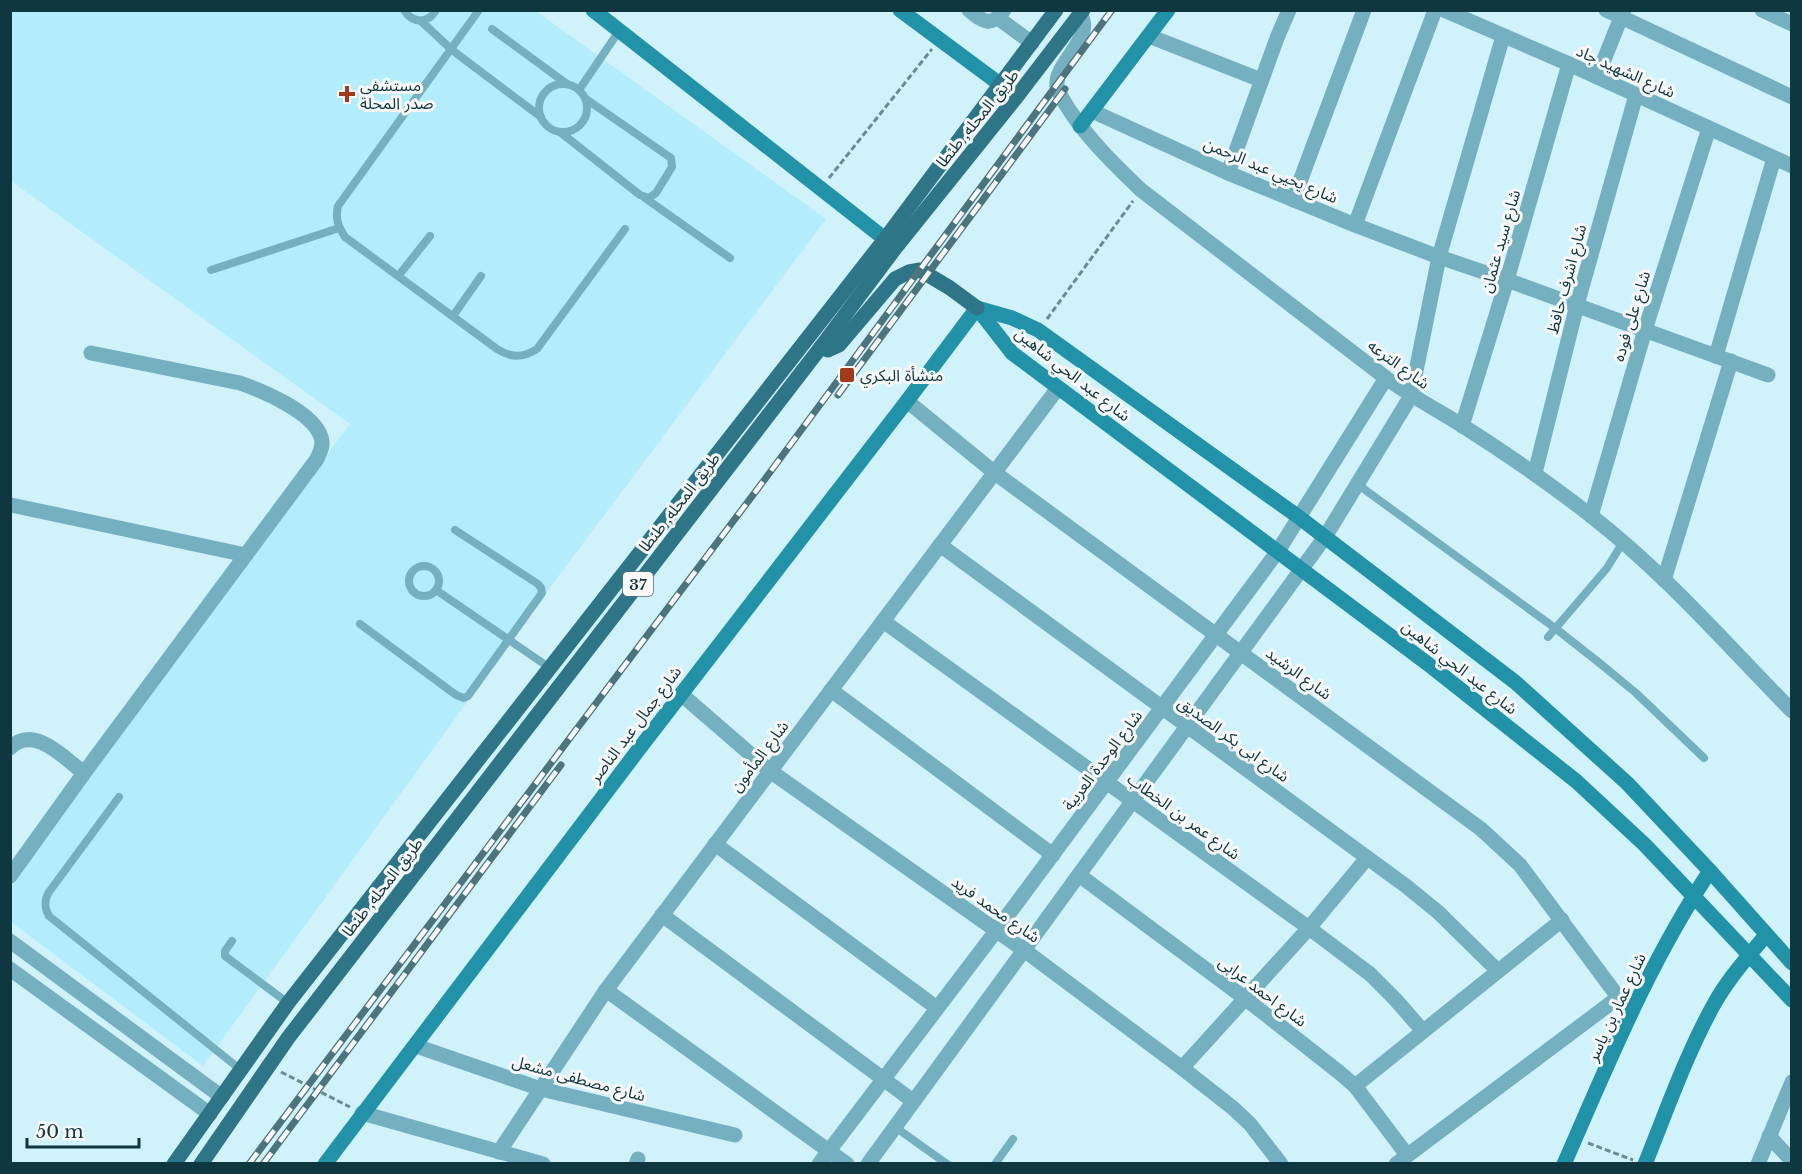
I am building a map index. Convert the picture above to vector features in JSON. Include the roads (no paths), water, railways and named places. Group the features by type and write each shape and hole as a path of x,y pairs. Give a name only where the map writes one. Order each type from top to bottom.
{"main road":[{"name":"طريق المحله, طنطا","path":"174,1164 288,1003 885,239 1056,10"},
{"name":"طريق المحله, طنطا","path":"201,1164 310,1009 896,247 1082,13"},
{"path":"821,347 828,350 838,345 895,279 909,272 920,270 977,308"}],"street":[{"path":"593,10 885,239"},
{"path":"900,10 1001,84"},
{"path":"969,10 983,21 991,22 1001,14 1032,43"},
{"path":"1080,126 1168,10"},
{"path":"1228,173 1289,10"},
{"path":"1293,200 1364,10"},
{"path":"1355,225 1435,10"},
{"name":"شارع الشهيد جاد","path":"1444,10 1569,64 1791,166"},
{"path":"1606,10 1623,14 1791,97"},
{"path":"1762,10 1791,24"},
{"name":"شارع الترعه","path":"1082,13 1083,31 1059,72 1057,84 1062,98 1080,126 1106,157 1141,190 1386,378 1535,474 1591,516 1664,580 1791,711"},
{"path":"1597,77 1623,14"},
{"path":"1149,36 1261,80"},
{"path":"868,1164 1325,537 1411,396 1439,257 1503,36"},
{"name":"شارع سيد عثمان","path":"1462,426 1569,64"},
{"name":"شارع اشرف حافظ","path":"1535,474 1577,305 1636,95"},
{"name":"شارع يحيي عبد الرحمن","path":"1092,111 1228,173 1355,225 1768,375"},
{"name":"شارع على فوده","path":"1591,516 1645,330 1708,128"},
{"path":"1716,356 1774,158"},
{"name":"شارع عبد الحي شاهين","path":"977,308 1012,318 1038,330 1300,518 1515,682 1627,783 1710,871 1791,963"},
{"name":"شارع عبد الحي شاهين","path":"977,308 1011,353 1432,667 1576,780 1645,845 1791,1000"},
{"name":"شارع جمال عبد الناصر","path":"325,1164 977,308"},
{"path":"10,876 322,450 322,438 316,427 303,415 257,388 91,352"},
{"path":"1664,580 1731,362"},
{"name":"شارع الوحدة العربية","path":"823,1157 996,931 1278,551 1386,378"},
{"name":"شارع المأمون","path":"499,1152 606,990 1058,388"},
{"name":"شارع الرشيد","path":"908,401 995,473 1481,829 1520,865 1630,1013"},
{"path":"11,505 246,555"},
{"name":"شارع ابى بكر الصديق","path":"940,545 1406,886 1438,912 1498,971"},
{"name":"شارع عمر بن الخطاب","path":"883,621 1370,974 1423,1031"},
{"path":"831,690 1053,855"},
{"name":"شارع محمد فريد","path":"681,694 770,771 1024,950 1182,1068 1250,1124 1281,1164"},
{"path":"10,748 24,740 34,739 43,742 84,772"},
{"path":"715,844 938,1008"},
{"path":"1182,1068 1309,928 1367,858"},
{"name":"شارع عمار بن ياسر","path":"1564,1164 1630,1013 1661,953 1710,871"},
{"name":"شارع احمد عرابى","path":"1079,875 1246,999 1355,1086 1402,1159"},
{"path":"662,915 913,1101"},
{"path":"1355,1086 1562,920"},
{"path":"1639,1162 1714,1004 1733,975 1766,936"},
{"path":"10,941 222,1097"},
{"path":"10,969 210,1114"},
{"path":"606,990 823,1157 847,1164"},
{"path":"1402,1159 1620,997"},
{"name":"شارع مصطفى مشعل","path":"416,1046 541,1089 735,1136"},
{"path":"1758,1164 1791,1082"},
{"path":"362,1113 543,1164"},
{"path":"1769,1136 1791,1161"}],"lane":[{"path":"404,10 411,19 421,21 452,50 541,117"},
{"path":"421,21 433,16 436,10"},
{"path":"479,10 338,206 336,221 339,228 345,237 505,354 513,356 530,354 537,349 625,229"},
{"path":"492,29 567,84 579,90 586,99 671,158 672,167 656,193 653,196 644,197"},
{"path":"579,90 619,31"},
{"path":"567,84 551,88 544,93 539,109 545,124 560,132 644,197 730,258"},
{"path":"560,132 576,129 582,123 586,116 586,99"},
{"path":"211,270 339,228"},
{"path":"399,275 430,236"},
{"path":"453,316 481,276"},
{"path":"1358,484 1555,628 1636,693 1704,758"},
{"path":"360,624 459,698 464,698 471,693 542,593 538,584 455,530"},
{"path":"1548,637 1607,568 1623,542"},
{"path":"436,590 550,668"},
{"path":"119,797 49,892 45,904 46,910 49,916 241,1070"},
{"path":"232,941 225,951 225,956 288,1003"},
{"path":"895,1127 947,1164"},
{"path":"995,1164 1013,1139"}],"railway":[{"path":"249,1164 765,479 1112,10"},
{"path":"838,395 1065,89"},
{"path":"263,1164 561,765"}],"place":[{"name":"مستشفى صدر المحلة","path":"347,94"},
{"name":"منشأة البكري","path":"847,375"}]}
